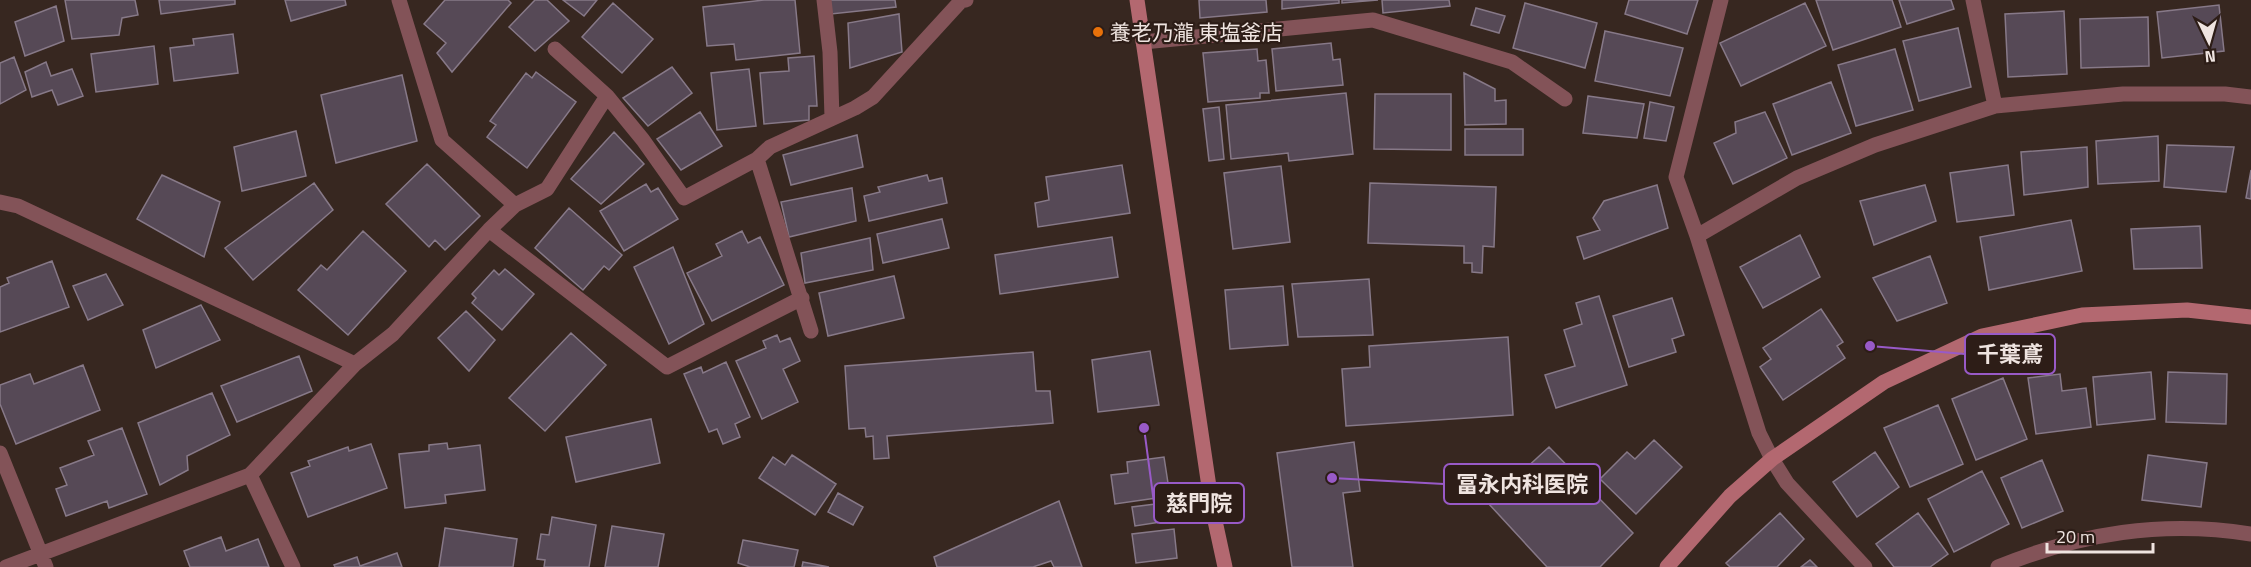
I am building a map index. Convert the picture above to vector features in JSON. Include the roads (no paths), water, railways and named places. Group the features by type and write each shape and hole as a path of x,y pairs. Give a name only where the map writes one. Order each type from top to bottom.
{"street":[{"path":"399,0 442,140 515,205"},
{"path":"824,0 830,52 832,118"},
{"path":"555,49 607,96 643,140 684,198 757,159 770,147 873,97 961,1 966,0"},
{"path":"1137,0 1212,507 1225,567"},
{"path":"1721,0 1676,177 1760,433 1772,459 1787,483 1865,567"},
{"path":"1973,0 1995,106"},
{"path":"1143,42 1373,20 1512,63 1565,99"},
{"path":"1697,236 1797,178 1875,144 1995,106 2123,94 2225,94 2251,97"},
{"path":"6,567 43,560 250,475 355,364 393,334 489,230 515,205 547,189 607,96"},
{"path":"757,159 812,331"},
{"path":"0,202 18,206 355,364"},
{"path":"489,230 667,367 802,298"},
{"path":"1667,567 1730,496 1772,459 1884,382 1982,336 2082,315 2187,310 2251,317"},
{"path":"0,453 43,560"},
{"path":"250,475 293,567"},
{"path":"1998,567 2049,548 2099,535 2158,528 2216,529 2251,534"}],"place":[{"name":"養老乃瀧 東塩釜店","path":"1098,32"},
{"name":"千葉鳶","path":"1870,346"},
{"name":"慈門院","path":"1144,428"},
{"name":"冨永内科医院","path":"1332,478"}]}
